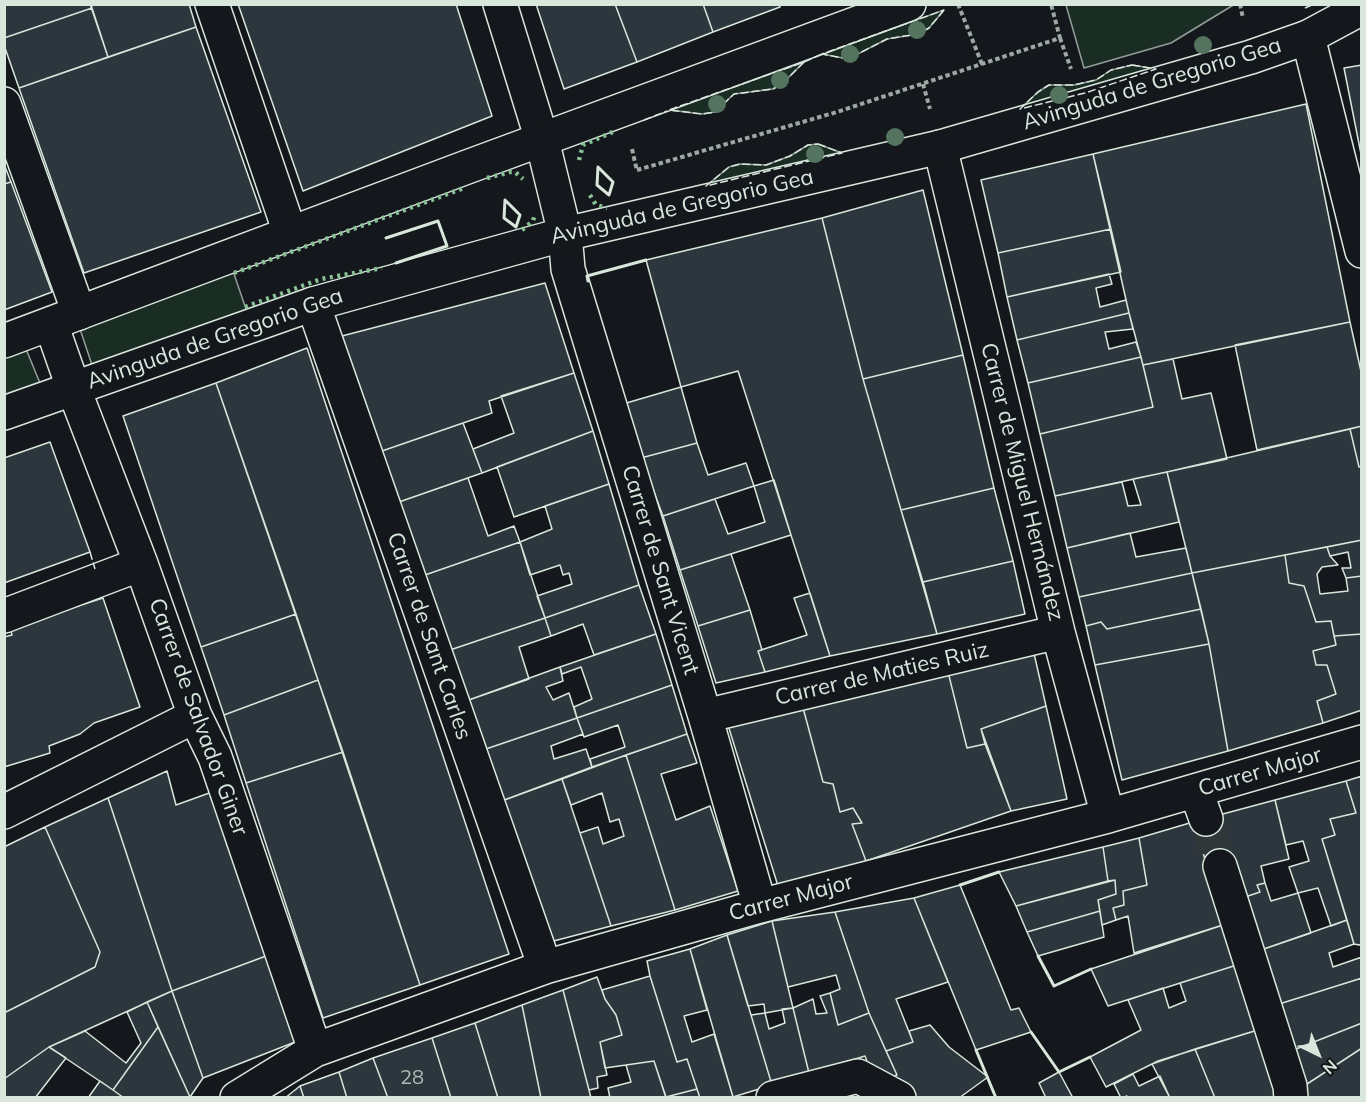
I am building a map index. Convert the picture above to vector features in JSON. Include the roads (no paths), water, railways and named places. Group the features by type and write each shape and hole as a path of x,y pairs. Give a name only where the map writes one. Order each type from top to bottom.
{"street":[{"path":"212,4 290,233"},
{"name":"Carrer de Sant Vicent","path":"500,4 542,140 565,234 568,269 705,716 760,906"},
{"path":"4,341 909,4"},
{"name":"Avinguda de Gregorio Gea","path":"4,413 313,304 565,234 940,147 1243,60 1308,37 1362,8"},
{"path":"1308,37 1362,251"},
{"name":"Carrer de Salvador Giner","path":"4,104 65,318 73,387 141,564 195,716 215,757 315,1050"},
{"name":"Carrer de Miguel Hernández","path":"940,147 1058,632 1108,816"},
{"name":"Carrer de Sant Carles","path":"313,304 545,967"},
{"path":"4,616 141,564"},
{"name":"Carrer de Maties Ruiz","path":"705,716 1058,632"},
{"path":"4,812 195,716"},
{"name":"Carrer Major","path":"237,1098 315,1050 545,967 760,906 1108,816 1201,805 1362,742"},
{"path":"1220,866 1290,1086 1291,1098"},
{"path":"774,1098 858,1076 899,1098"}],"tunnel":[{"path":"1206,819 1220,866"}]}
